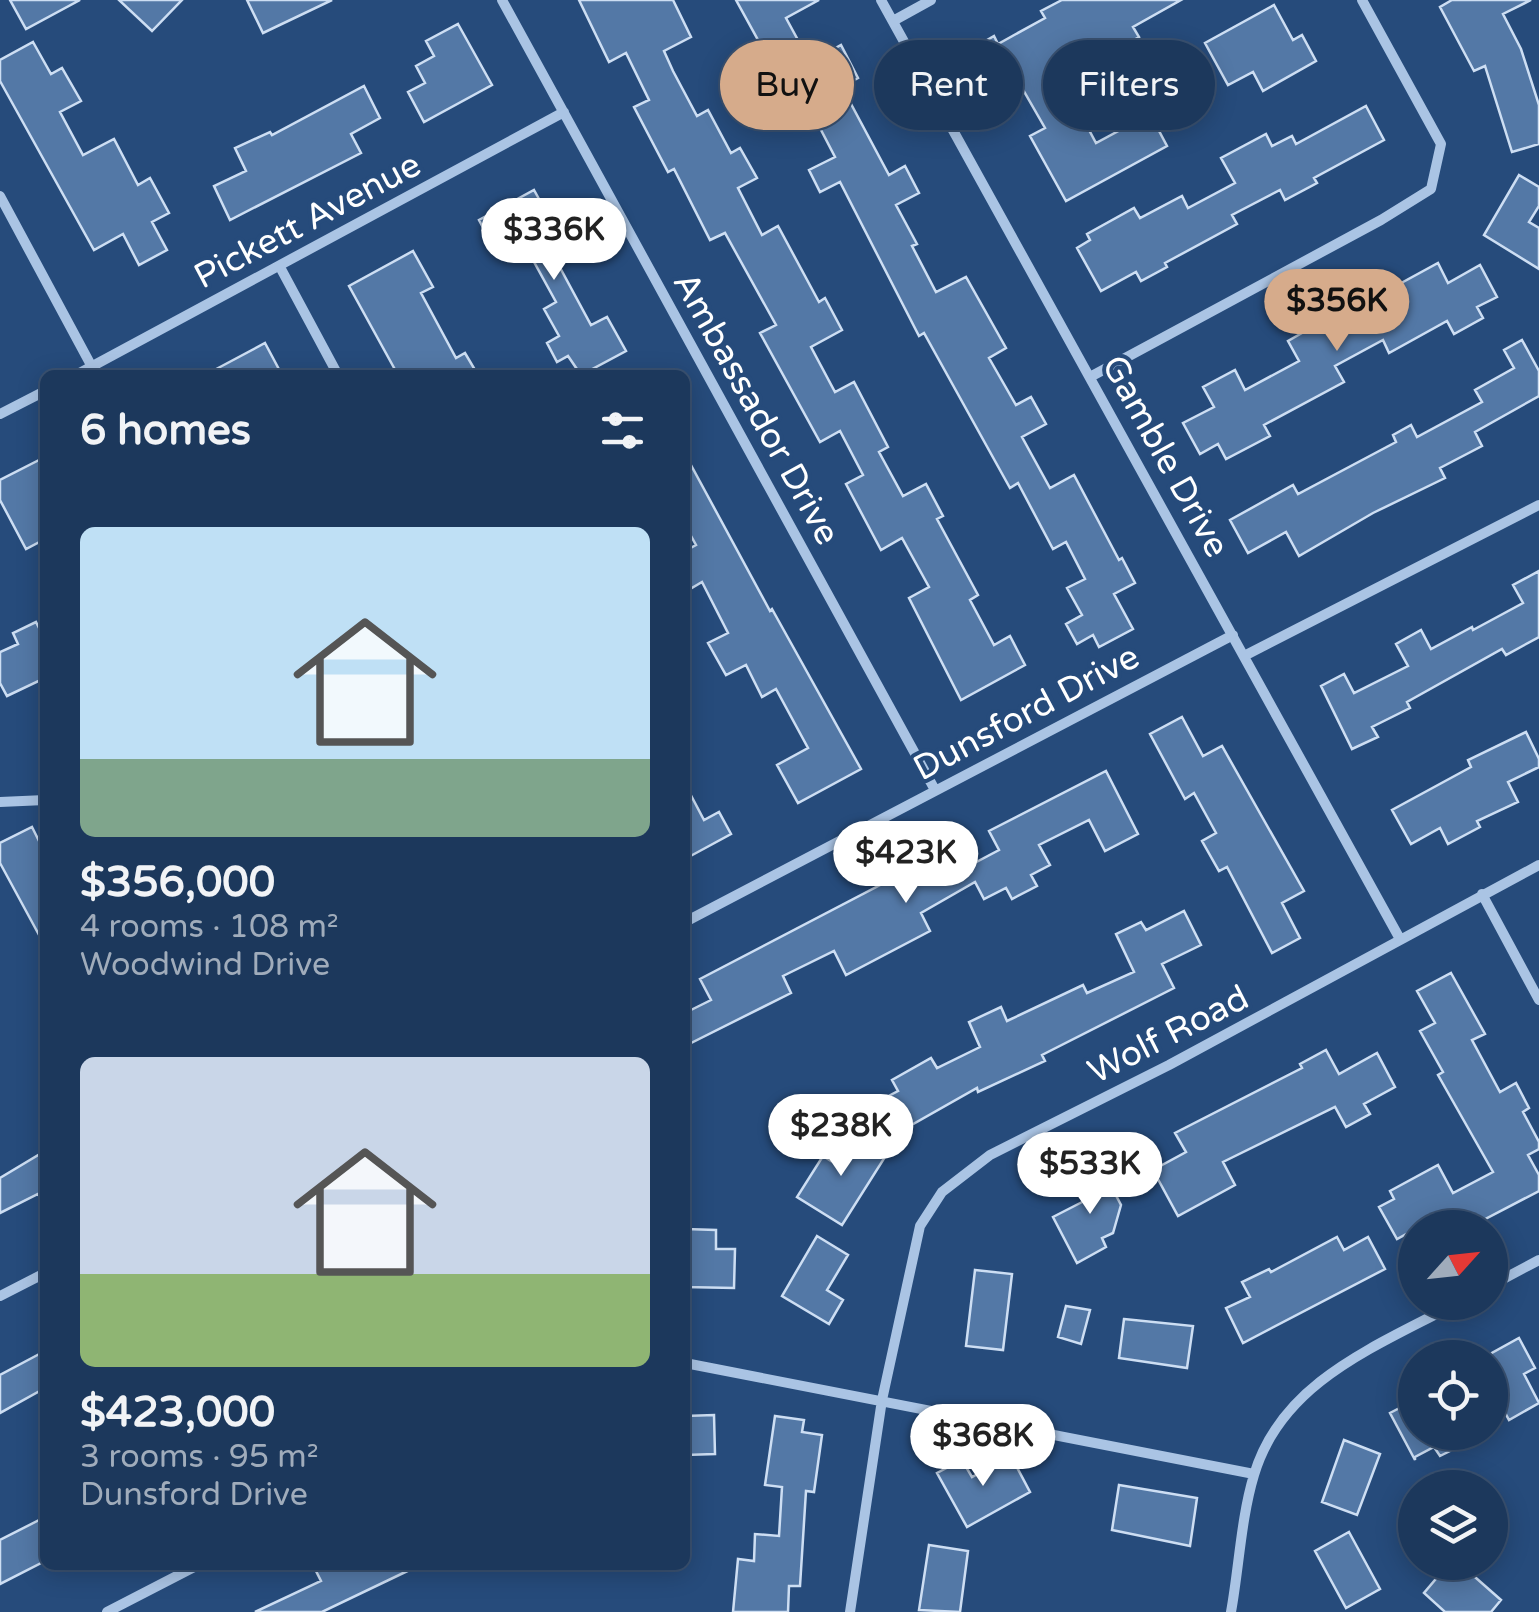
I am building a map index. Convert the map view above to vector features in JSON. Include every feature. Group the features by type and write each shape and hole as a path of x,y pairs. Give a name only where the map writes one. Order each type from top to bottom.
{"street":[{"name":"Ambassador Drive","path":"502,0 935,790"},
{"name":"Gamble Drive","path":"882,0 1400,939"},
{"path":"893,21 930,0"},
{"path":"1090,376 1381,220 1430,189 1441,144 1362,0"},
{"name":"Pickett Avenue","path":"85,370 564,112"},
{"path":"0,196 92,366"},
{"path":"280,267 335,370"},
{"path":"0,414 40,394"},
{"path":"1244,656 1539,505"},
{"name":"Dunsford Drive","path":"690,919 1233,635"},
{"path":"0,802 40,800"},
{"name":"Wolf Road","path":"850,1612 882,1400 920,1226 942,1192 990,1154 1215,1041 1539,865"},
{"path":"1482,894 1539,1000"},
{"path":"1508,1276 1539,1260"},
{"path":"0,1296 40,1276"},
{"path":"1231,1612 1254,1474 1286,1411 1338,1366 1425,1320"},
{"path":"690,1363 1254,1474"},
{"path":"107,1612 188,1570"}],"building":[{"path":"10,0 80,0 26,29"},
{"path":"119,0 182,0 152,31"},
{"path":"247,0 332,0 263,33"},
{"path":"579,0 673,0 691,37 664,51 673,71 697,116 708,110 731,153 740,148 757,178 738,188 762,235 778,226 819,302 825,298 842,330 811,347 835,392 854,382 888,447 879,452 903,496 926,484 943,516 937,519 978,595 970,600 994,645 1010,636 1025,665 961,700 909,598 929,587 902,538 881,550 846,484 863,475 840,431 820,442 760,333 776,325 725,233 710,240 674,169 668,172 634,107 649,100 626,53 609,62"},
{"path":"736,0 819,0 786,18 798,40 758,40"},
{"path":"1062,0 1181,0 1133,27 1139,37 1134,40 1043,40 1043,125 1023,90 1023,40 1005,40 1045,18 1041,11"},
{"path":"1452,0 1531,0 1503,14 1521,49 1539,105 1539,144 1512,152 1485,66 1474,71 1440,7"},
{"path":"1274,5 1293,40 1302,35 1316,61 1263,91 1253,72 1228,85 1215,61 1215,40 1210,40"},
{"path":"458,24 492,85 424,122 408,92 425,83 416,66 434,56 426,41"},
{"path":"33,42 51,74 62,68 81,101 60,112 83,155 114,139 138,185 150,178 169,213 152,222 167,250 139,265 123,234 94,250 0,81 0,60"},
{"path":"364,86 380,118 351,134 361,153 230,220 214,186 246,171 235,148 270,132 272,135"},
{"path":"1366,106 1384,140 1314,178 1317,183 1285,200 1280,190 1232,215 1237,224 1165,263 1167,267 1141,281 1136,272 1101,291 1077,248 1090,240 1087,234 1134,208 1140,218 1182,196 1188,208 1235,183 1221,158 1266,134 1272,146 1292,136 1296,144"},
{"path":"854,109 889,175 905,166 919,193 896,205 917,244 912,246 936,292 966,277 1006,348 989,358 1016,405 1031,397 1046,424 1022,437 1050,488 1074,475 1135,583 1114,594 1133,629 1099,647 1093,635 1077,644 1066,624 1082,615 1067,588 1085,579 1066,542 1053,549 1018,483 1010,488 924,333 919,336 840,182 820,192 809,170 835,157 821,130 854,130"},
{"path":"1043,129 1089,130 1096,143 1120,130 1158,130 1167,146 1066,201 1030,136"},
{"path":"1519,175 1539,187 1539,206 1529,222 1539,228 1539,269 1484,235"},
{"path":"534,190 570,255 557,262 591,325 607,317 626,351 590,370 578,370 568,356 557,362 547,343 559,336 544,309 556,302 522,240 497,254 479,220"},
{"path":"413,251 433,287 421,293 456,358 465,353 475,370 395,370 349,286"},
{"path":"1438,263 1448,283 1480,265 1497,297 1477,307 1483,318 1454,334 1447,321 1389,353 1383,340 1335,366 1344,382 1264,425 1270,436 1226,459 1218,444 1200,454 1183,423 1214,407 1203,387 1235,370 1245,390 1299,361 1288,341 1390,283 1392,288"},
{"path":"1522,340 1539,371 1539,396 1475,432 1482,446 1440,468 1445,478 1373,513 1299,556 1286,532 1248,553 1230,520 1293,485 1298,494 1396,442 1393,435 1411,425 1417,437 1482,402 1475,390 1514,368 1504,350"},
{"path":"265,343 279,370 214,370"},
{"path":"40,460 40,542 26,549 0,500 0,480"},
{"path":"690,463 861,769 798,803 777,765 808,748 776,689 762,697 746,665 726,675 708,643 728,633 702,582 690,589 690,548 696,545 690,534"},
{"path":"1539,571 1539,637 1506,655 1502,649 1407,702 1410,708 1372,727 1378,737 1352,749 1321,686 1344,674 1354,693 1408,666 1396,644 1421,630 1431,649 1472,627 1473,630 1523,603 1513,585"},
{"path":"36,622 40,630 40,680 7,696 0,683 0,652 18,644 13,633"},
{"path":"1182,717 1203,756 1222,746 1304,891 1282,903 1300,938 1272,953 1227,867 1219,871 1202,841 1216,833 1194,793 1185,799 1150,734"},
{"path":"1526,732 1539,767 1508,782 1518,802 1477,821 1480,827 1448,844 1440,828 1411,844 1392,810 1471,767 1468,760"},
{"path":"1106,771 1138,834 1105,851 1089,820 1039,845 1050,865 1031,875 1037,886 1012,899 1006,888 984,899 975,882 921,913 930,931 846,975 834,951 783,976 791,993 690,1044 690,1010 711,1000 700,979 934,857 946,878 999,850 989,831"},
{"path":"690,793 704,820 719,812 731,834 690,856"},
{"path":"32,827 40,843 40,937 0,863 0,843"},
{"path":"1184,911 1201,945 1162,964 1174,988 1042,1055 1045,1061 978,1092 977,1088 899,1132 881,1100 898,1091 892,1080 931,1058 937,1068 980,1047 969,1022 1001,1007 1007,1021 1083,985 1087,993 1134,972 1116,934 1141,922 1146,930"},
{"path":"1451,973 1485,1034 1472,1040 1500,1092 1516,1083 1529,1108 1523,1112 1539,1149 1528,1155 1539,1175 1539,1191 1503,1210 1398,1210 1397,1239 1379,1207 1394,1199 1390,1191 1438,1165 1453,1193 1493,1172 1438,1075 1443,1072 1420,1031 1435,1023 1417,991"},
{"path":"1326,1050 1339,1074 1377,1053 1395,1087 1364,1104 1370,1114 1346,1127 1335,1107 1223,1162 1235,1185 1178,1216 1153,1170 1186,1152 1175,1133 1302,1068 1300,1064"},
{"path":"847,1134 885,1157 842,1225 797,1197 823,1156 831,1161"},
{"path":"40,1154 40,1198 38,1194 0,1213 0,1178"},
{"path":"1101,1167 1121,1205 1113,1233 1102,1238 1106,1247 1077,1263 1053,1217 1086,1200 1077,1181"},
{"path":"690,1229 716,1230 716,1249 735,1249 734,1288 690,1287"},
{"path":"817,1236 848,1255 827,1290 843,1300 829,1324 782,1296"},
{"path":"1337,1237 1344,1250 1368,1237 1385,1269 1243,1343 1226,1308 1250,1297 1242,1282 1269,1269 1271,1272"},
{"path":"975,1270 1012,1274 1003,1350 966,1346"},
{"path":"1066,1306 1090,1310 1081,1344 1058,1337"},
{"path":"1124,1319 1193,1326 1187,1368 1119,1358"},
{"path":"1519,1338 1535,1368 1524,1374 1539,1403 1509,1420 1508,1418 1508,1344"},
{"path":"40,1354 40,1391 0,1413 0,1375"},
{"path":"1398,1409 1398,1428 1390,1413"},
{"path":"714,1415 715,1454 690,1455 690,1416"},
{"path":"775,1416 804,1420 802,1432 822,1435 814,1492 806,1491 800,1586 789,1586 788,1612 733,1612 738,1559 754,1561 755,1534 779,1536 782,1487 765,1485"},
{"path":"1344,1440 1380,1454 1357,1515 1322,1502"},
{"path":"1410,1450 1428,1450 1415,1457"},
{"path":"1011,1456 1030,1492 967,1527 937,1473 962,1460 972,1477"},
{"path":"1119,1485 1197,1498 1190,1546 1112,1530"},
{"path":"40,1520 40,1564 0,1584 0,1540"},
{"path":"1349,1532 1380,1589 1346,1608 1315,1551"},
{"path":"929,1545 968,1551 960,1612 919,1610"},
{"path":"410,1570 322,1612 255,1612 321,1581 316,1571"},
{"path":"1435,1580 1478,1580 1501,1600 1491,1612 1445,1612 1424,1593"}]}
